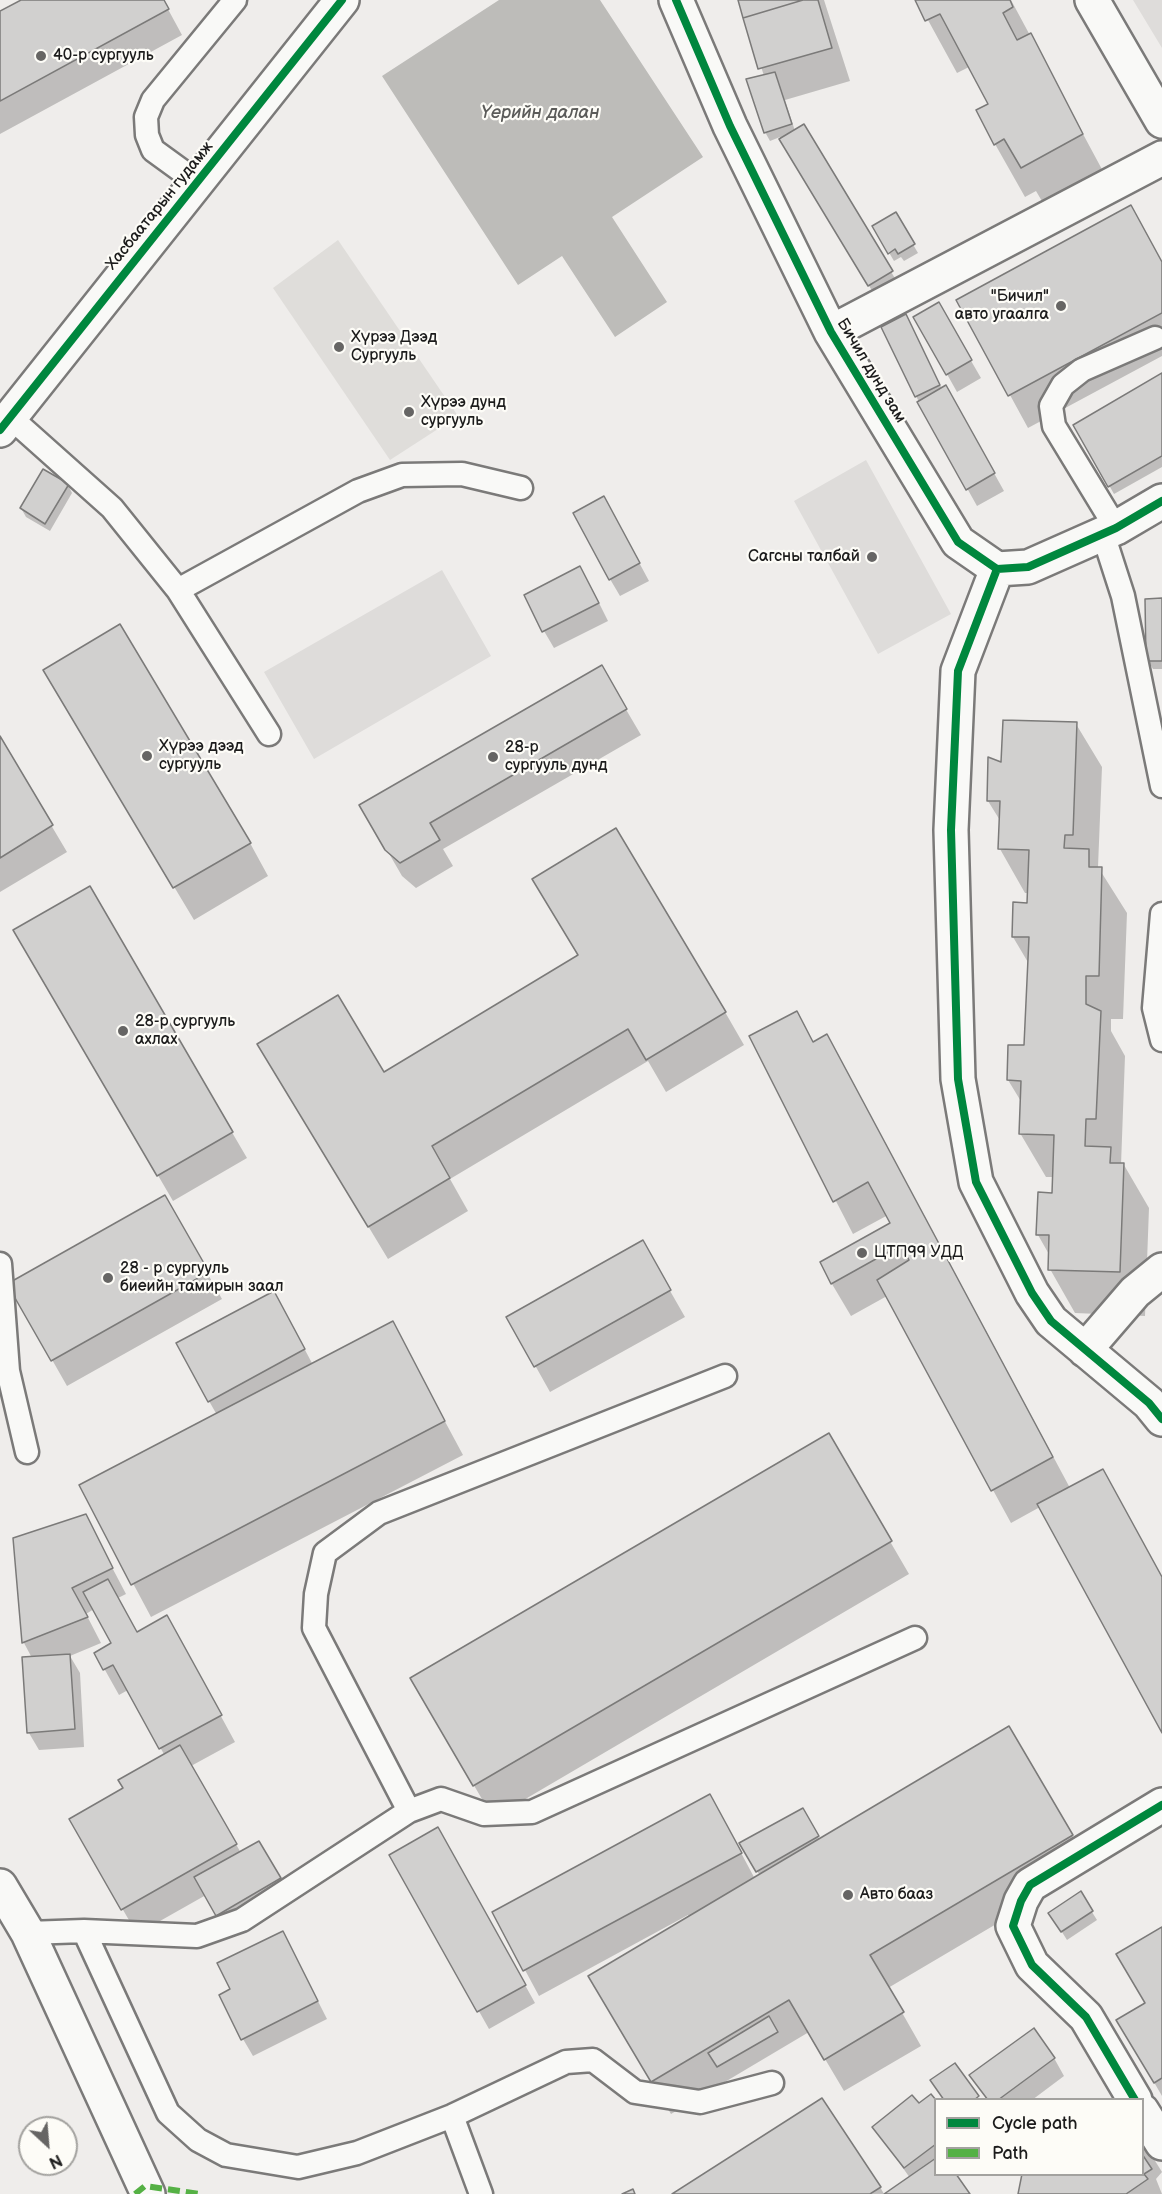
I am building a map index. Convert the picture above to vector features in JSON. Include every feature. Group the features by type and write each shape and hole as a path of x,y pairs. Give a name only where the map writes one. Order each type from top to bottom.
{"street":[{"name":"Хасбаатарын гудамж","path":"5,423 342,0"},
{"name":"Бичил дунд зам","path":"676,0 730,126 831,332 958,542 997,569"},
{"path":"1092,0 1162,121"},
{"name":"Бичил дунд зам","path":"831,332 1162,158"},
{"path":"1136,520 1028,567 997,569 958,671 951,830 958,1079 976,1182 1032,1293 1051,1321 1149,1403 1162,1419"},
{"path":"1086,1350 1135,1292 1162,1270"},
{"path":"1134,2098 1086,2017 1032,1965 1013,1926 1021,1900 1030,1885 1162,1805"},
{"path":"0,1886 28,1933 148,2194"},
{"path":"1144,2113 1162,2143"}],"lane":[{"path":"197,182 153,150 147,135 146,117 153,100 235,0"},
{"path":"1155,338 1082,370 1063,385 1051,406 1054,426 1136,520 1124,596 1162,786"},
{"path":"5,423 112,508 178,590 269,734"},
{"path":"178,590 358,491 402,475 462,474 521,488"},
{"path":"1162,914 1154,1008 1162,1040"},
{"path":"0,1264 8,1371 27,1452"},
{"path":"409,1811 314,1628 316,1594 325,1553 379,1513 725,1376"},
{"path":"28,1933 84,1931 197,1936 242,1920 409,1811 441,1799 484,1814 532,1812 915,1638"},
{"path":"84,1931 168,2113 198,2140 226,2155 298,2167 357,2153 452,2116 566,2062 593,2060 635,2092 699,2102 772,2083"},
{"path":"452,2116 481,2194"}],"shaded area":[{"path":"1133,0 1162,0 1162,48"},
{"name":"Хүрээ Дээд Сургууль","path":"338,240 458,416 390,460 273,288"},
{"name":"Сагсны талбай","path":"866,460 951,614 878,654 794,501"},
{"path":"442,570 491,656 314,759 264,672"}],"water":[{"name":"Үерийн далан","path":"499,0 600,0 703,157 612,217 667,302 615,337 562,256 518,285 382,76"}],"building":[{"name":"40-р сургууль","path":"21,0 164,0 169,9 0,101 0,11"},
{"path":"738,0 803,0 743,18"},
{"path":"803,0 818,0 832,48 758,69 743,18"},
{"path":"915,0 1010,0 1013,7 1003,13 1017,40 1031,33 1083,134 1021,168 1004,139 994,145 976,110 988,104 940,14 925,21"},
{"path":"775,72 792,124 764,133 746,79"},
{"path":"804,124 893,271 868,286 779,139"},
{"name":"\"Бичил\" авто угаалга","path":"1131,205 1162,262 1162,313 1008,396 956,300"},
{"path":"896,212 915,244 898,254 895,249 888,254 872,226"},
{"path":"939,302 972,360 946,375 913,317"},
{"path":"906,314 940,385 915,397 881,327"},
{"path":"1162,373 1162,456 1108,487 1073,425"},
{"path":"946,385 995,473 966,490 917,402"},
{"path":"43,469 69,484 45,524 20,508"},
{"path":"604,496 640,563 609,580 573,513"},
{"path":"580,566 599,603 542,632 524,595"},
{"path":"1162,598 1162,661 1146,661 1145,599"},
{"name":"Хүрээ дээд сургууль","path":"120,624 251,843 173,888 43,670"},
{"name":"28-р сургууль дунд","path":"602,665 627,709 430,823 440,840 400,863 385,850 359,805"},
{"path":"1003,720 1077,722 1073,835 1065,835 1064,848 1089,849 1089,867 1102,867 1099,976 1086,976 1086,1004 1101,1011 1096,1119 1086,1119 1085,1146 1111,1147 1110,1163 1124,1163 1120,1272 1048,1270 1049,1235 1036,1235 1038,1192 1052,1193 1054,1135 1019,1134 1021,1081 1007,1080 1008,1045 1024,1045 1029,937 1012,937 1013,902 1027,903 1029,850 998,849 1000,801 987,801 988,757 1001,762"},
{"path":"0,736 53,825 0,858"},
{"path":"616,828 726,1012 646,1060 628,1029 432,1146 450,1178 368,1227 257,1044 338,995 384,1072 578,955 532,879"},
{"name":"28-р сургууль ахлах","path":"90,886 233,1132 157,1176 13,930"},
{"name":"ЦТП99 УДД","path":"797,1011 813,1042 827,1034 1053,1457 991,1491 877,1280 909,1260 901,1245 831,1284 820,1262 890,1223 868,1182 833,1202 749,1036"},
{"name":"28 - р сургууль биеийн тамирын заал","path":"165,1195 209,1272 51,1361 7,1284"},
{"path":"643,1240 671,1290 534,1367 506,1317"},
{"path":"274,1291 305,1349 208,1402 176,1343"},
{"path":"393,1321 445,1421 131,1585 79,1485"},
{"path":"829,1433 892,1541 473,1786 410,1678"},
{"path":"1103,1469 1162,1577 1162,1733 1037,1504"},
{"path":"86,1514 113,1568 72,1588 88,1617 22,1643 13,1538"},
{"path":"108,1579 137,1632 167,1615 222,1715 159,1749 113,1665 103,1670 94,1653 111,1643 83,1592"},
{"path":"70,1654 75,1729 27,1733 22,1657"},
{"name":"Авто бааз","path":"1009,1726 1073,1835 870,1955 904,2012 824,2060 789,2000 651,2082 588,1976"},
{"path":"180,1745 237,1844 121,1910 69,1819 123,1788 118,1780"},
{"path":"710,1794 742,1853 523,1971 492,1912"},
{"path":"803,1808 819,1836 756,1872 739,1843"},
{"path":"438,1827 526,1985 477,2012 389,1855"},
{"path":"259,1841 281,1878 216,1916 194,1877"},
{"path":"1081,1891 1093,1911 1061,1932 1048,1913"},
{"path":"1162,1927 1162,2078 1154,2083 1116,2020 1145,2003 1116,1954"},
{"path":"283,1931 318,2001 241,2040 219,1995 230,1989 217,1963"},
{"path":"769,2016 778,2032 717,2067 708,2053"},
{"path":"1034,2028 1055,2058 1001,2098 986,2098 969,2075"},
{"path":"955,2063 979,2096 976,2098 943,2098 930,2080"},
{"path":"931,2094 934,2098 934,2146 904,2168 872,2127 912,2095 919,2103"},
{"path":"822,2098 881,2187 870,2194 672,2194"},
{"path":"1144,2157 1152,2169 1144,2174"},
{"path":"934,2159 934,2176 957,2176 970,2194 884,2194"},
{"path":"1144,2174 1148,2179 1126,2194 1018,2194 1022,2176 1144,2176"},
{"path":"633,2189 635,2194 622,2194"}],"marked path":[{"path":"135,2194 145,2186 200,2194"}],"cycle path":[{"path":"0,430 342,0"},
{"path":"676,0 730,126 831,332 958,542 997,569 1028,567 1116,528 1162,501"},
{"path":"997,569 958,671 951,830 958,1079 976,1182 1032,1293 1051,1321 1149,1403 1162,1419"},
{"path":"1134,2098 1086,2017 1032,1965 1013,1926 1021,1901 1030,1885 1162,1805"}],"place":[{"name":"40-р сургууль","path":"41,56"},
{"name":"\"Бичил\" авто угаалга","path":"1061,306"},
{"name":"Хүрээ Дээд Сургууль","path":"339,347"},
{"name":"Хүрээ дунд сургууль","path":"409,412"},
{"name":"Сагсны талбай","path":"872,557"},
{"name":"Хүрээ дээд сургууль","path":"147,756"},
{"name":"28-р сургууль дунд","path":"493,757"},
{"name":"28-р сургууль ахлах","path":"123,1031"},
{"name":"ЦТП99 УДД","path":"862,1253"},
{"name":"28 - р сургууль биеийн тамирын заал","path":"108,1278"},
{"name":"Авто бааз","path":"848,1895"}]}
